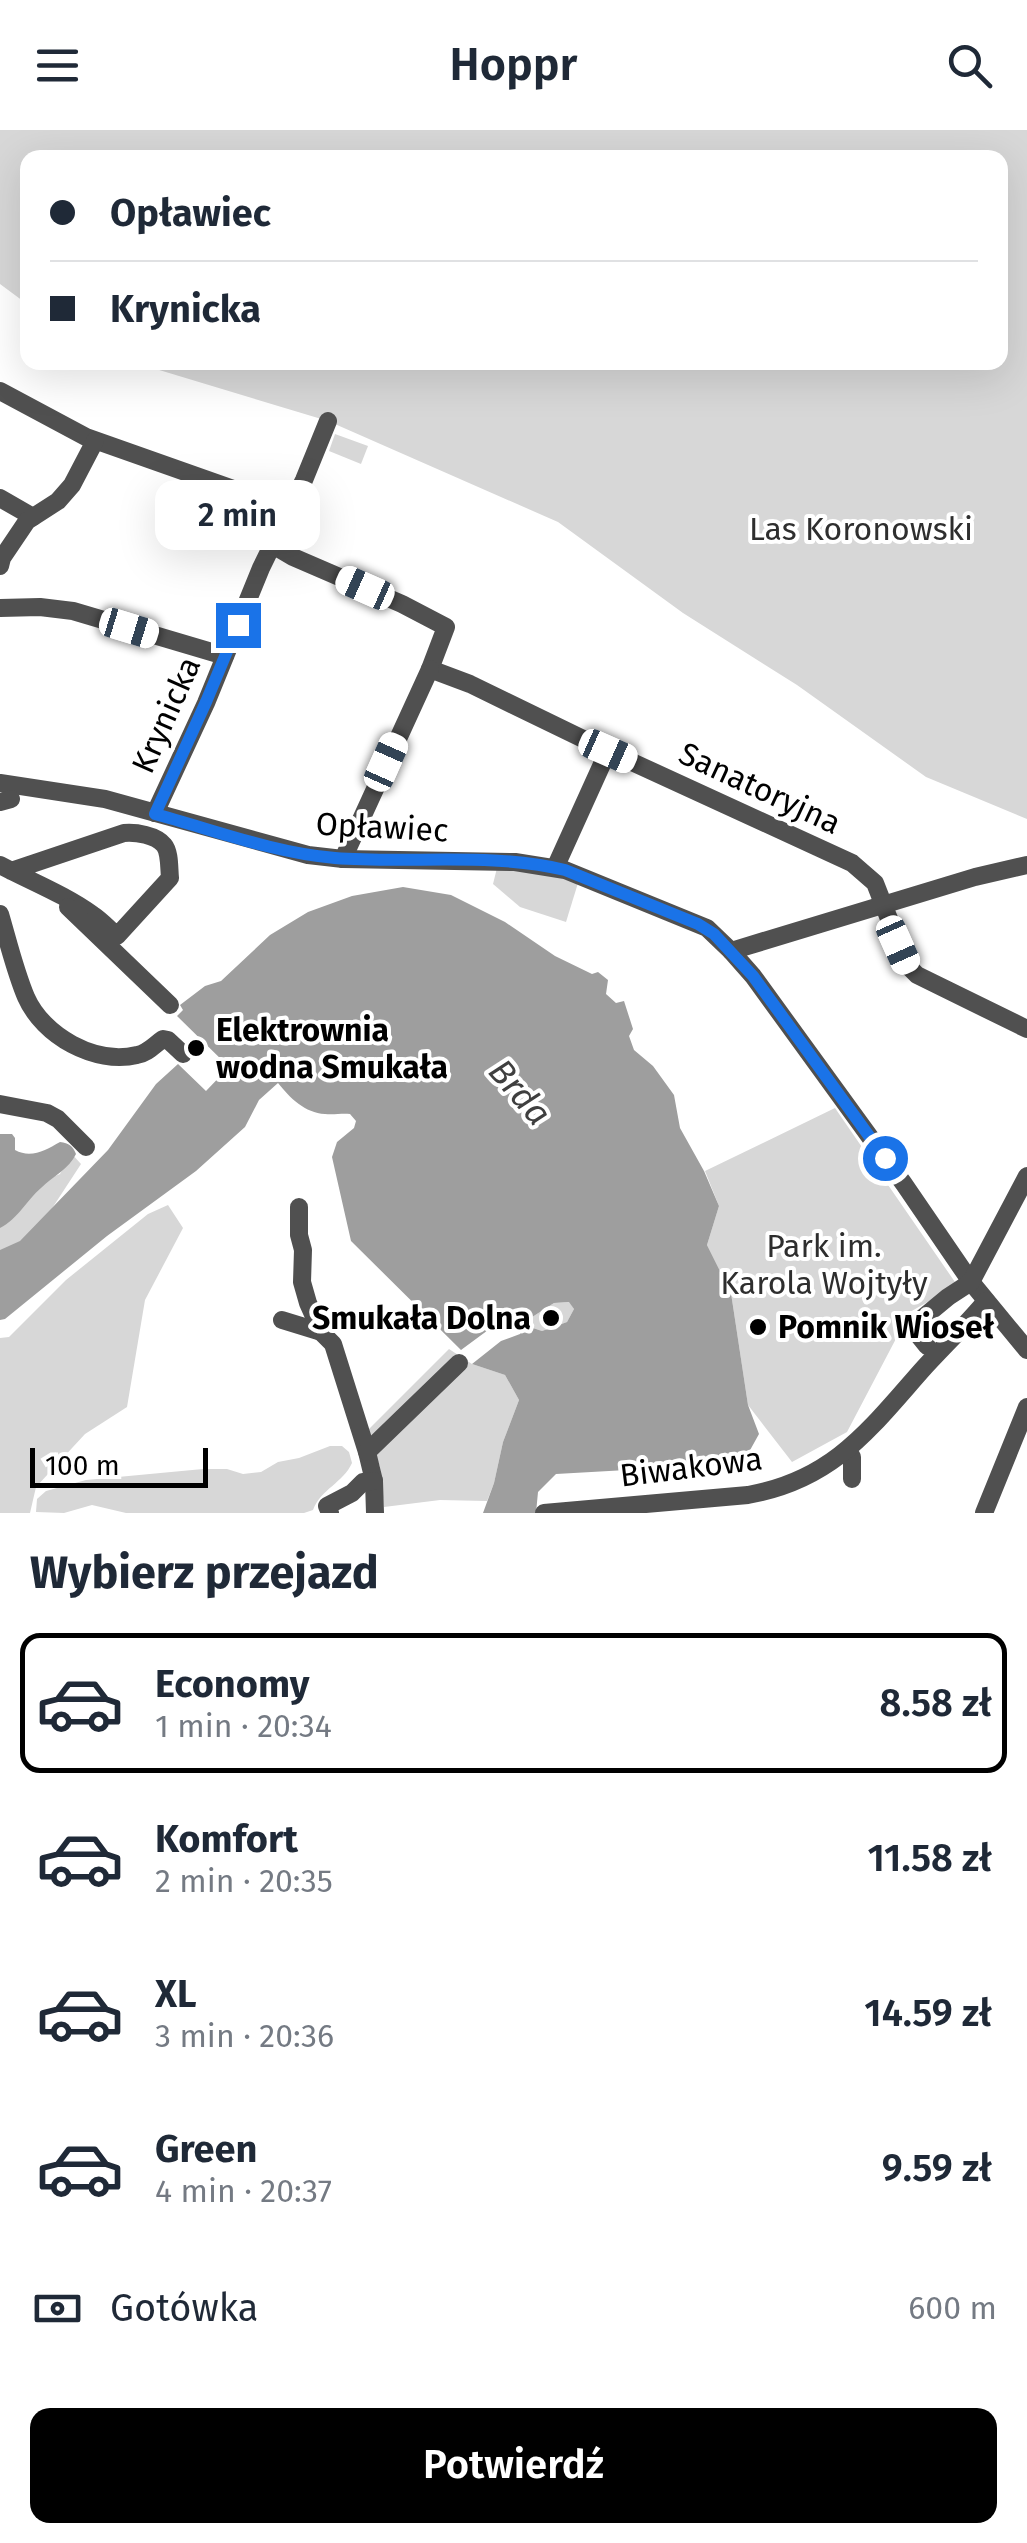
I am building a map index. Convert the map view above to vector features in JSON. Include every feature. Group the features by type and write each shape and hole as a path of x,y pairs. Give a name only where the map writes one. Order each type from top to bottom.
{"street":[{"path":"0,391 95,440 290,509"},
{"name":"Krynicka","path":"155,814 328,420"},
{"path":"0,566 27,521 72,485 95,440"},
{"path":"0,498 33,517"},
{"path":"272,544 446,627 343,858"},
{"path":"0,608 73,611 225,656"},
{"name":"Sanatoryjna","path":"430,669 852,862 875,883 907,965 917,975 1027,1029"},
{"path":"555,868 608,751"},
{"name":"Opławiec","path":"4,795 90,796 284,850 343,858 515,862 555,868 698,924 732,951 839,1094 971,1282 1027,1350"},
{"path":"138,832 163,843 170,878 117,936 92,914 5,868 138,832"},
{"path":"732,951 1027,865"},
{"path":"62,898 74,914 170,1004"},
{"path":"0,914 27,1000 38,1016 67,1042 120,1058 149,1051 164,1039 183,1054"},
{"path":"0,1104 47,1113 86,1146"},
{"path":"927,1346 919,1336 919,1321 971,1282 1027,1176"},
{"path":"298,1207 302,1282 322,1332 333,1344 349,1391 374,1480 375,1513"},
{"name":"Biwakowa","path":"544,1513 760,1493 809,1475 847,1450 882,1418 986,1301"},
{"path":"282,1320 322,1332"},
{"path":"367,1452 459,1363"},
{"path":"984,1513 1027,1407"},
{"path":"847,1450 852,1457 852,1479"},
{"path":"330,1513 327,1506 352,1493 363,1482 374,1480"}],"green space":[{"name":"Las Koronowski","path":"0,130 1027,130 1027,819 926,777 797,685 683,613 558,522 328,421 159,370 1008,370 1008,150 20,150 20,299 0,284"},
{"path":"335,434 368,446 361,464 329,451"},
{"path":"497,868 542,872 578,883 566,922 520,907 493,884"},
{"name":"Park im. Karola Wojtyły","path":"835,1108 957,1285 910,1312 847,1432 792,1462 748,1405 731,1293 707,1245 719,1206 705,1171"},
{"path":"71,1153 81,1164 30,1242 0,1258 0,1226 38,1183 60,1174"},
{"path":"168,1205 183,1228 145,1300 127,1407 85,1434 36,1487 30,1513 0,1513 0,1338 9,1337 66,1280 148,1214"},
{"path":"570,1302 574,1309 567,1322 542,1331 526,1321 554,1303"},
{"path":"449,1349 472,1364 505,1375 519,1400 487,1501 440,1500 384,1507 380,1467 367,1431"},
{"path":"342,1446 352,1463 313,1510 304,1513 126,1513 92,1505 64,1513 36,1512 37,1499 46,1491 86,1480 203,1469 261,1472 278,1462"}],"water":[{"name":"Brda","path":"403,887 451,895 505,922 555,956 592,974 598,972 608,980 606,994 616,1003 624,1001 633,1029 629,1036 634,1050 653,1066 674,1095 680,1128 719,1206 707,1245 731,1293 748,1405 759,1434 744,1461 556,1474 538,1492 536,1513 483,1513 519,1400 505,1375 472,1364 501,1341 520,1334 520,1329 513,1329 503,1319 461,1350 351,1241 332,1157 337,1142 354,1128 356,1121 350,1114 311,1111 278,1083 259,1100 245,1127 196,1171 0,1320 0,1250 20,1241 108,1150 156,1084 178,1064 206,1091 229,1067 177,1016 183,1010 180,1005 205,986 221,981 270,935 308,912 352,896","holes":["569,1302 574,1309 567,1322 542,1331 526,1321 554,1303"]},
{"path":"0,1134 12,1134 15,1150 21,1153 38,1152 60,1142 70,1145 76,1154 0,1228"}],"place":[{"name":"Elektrownia wodna Smukała","path":"196,1048"},
{"name":"Smukała Dolna","path":"551,1318"},
{"name":"Pomnik Wioseł","path":"758,1327"}],"route":[{"path":"238,625 155,814 308,855 547,866 698,924 732,951 753,976 885,1158"}]}
